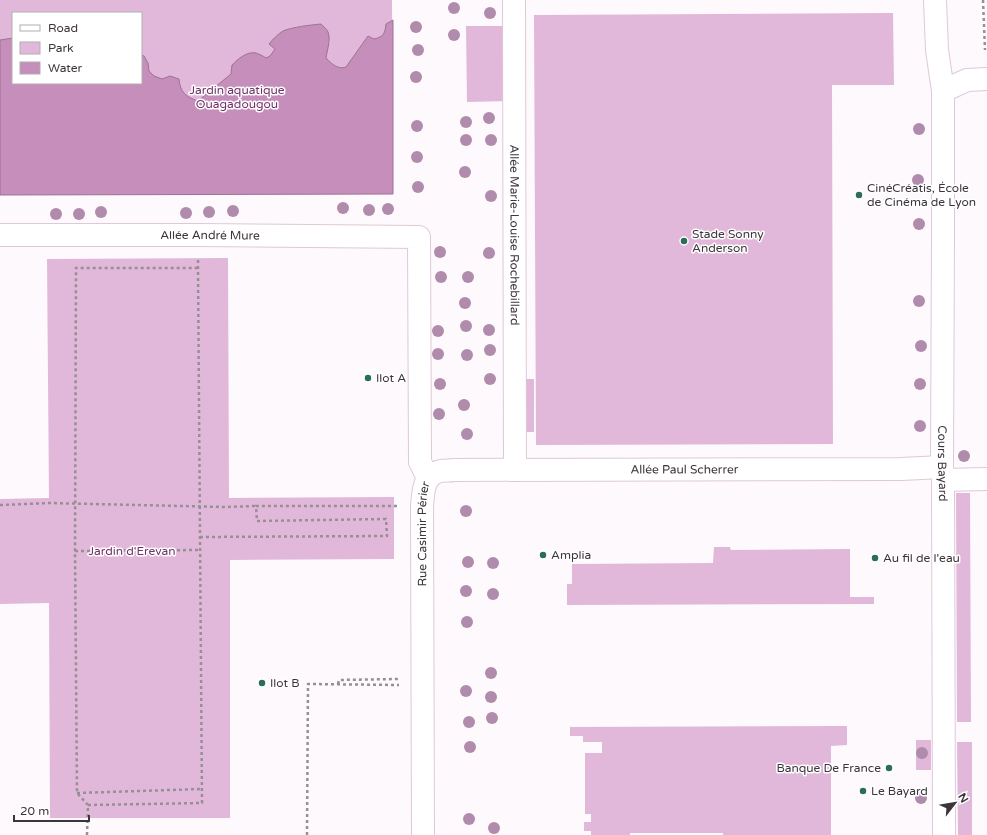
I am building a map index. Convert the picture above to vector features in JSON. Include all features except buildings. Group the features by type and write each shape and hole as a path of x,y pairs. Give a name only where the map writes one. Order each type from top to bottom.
{"street":[{"name":"Allée Marie-Louise Rochebillard","path":"514,0 515,470"},
{"name":"Cours Bayard","path":"935,0 937,50 943,91 942,473 944,835"},
{"path":"943,91 967,80 987,79"},
{"name":"Allée André Mure","path":"0,235 420,236"},
{"name":"Rue Casimir Périer","path":"420,236 420,462 428,478 423,487 422,506 423,835"},
{"name":"Allée Paul Scherrer","path":"428,478 434,473 440,471 893,469 942,473 987,479"}],"path":[{"path":"983,0 985,50"},
{"path":"88,805 202,803 198,258 196,235"},
{"path":"87,835 88,805 77,793 75,550 76,268 198,268"},
{"path":"0,505 75,504 226,507 399,506"},
{"path":"200,537 387,536 386,519 257,521 256,506"},
{"path":"75,550 200,550"},
{"path":"338,684 339,680 399,679"},
{"path":"307,835 308,684 395,685"},
{"path":"77,793 202,788"}],"green space":[{"name":"Jardin aquatique Ouagadougou","path":"0,0 392,0 393,194 0,195"},
{"name":"Stade Sonny Anderson","path":"893,13 894,85 832,85 833,444 536,445 534,15"},
{"path":"466,26 509,26 510,101 467,102"},
{"name":"Jardin d'Erevan","path":"228,258 229,498 394,497 394,559 230,560 230,818 50,818 49,603 0,604 0,499 49,498 47,259"},
{"path":"521,379 534,379 534,432 522,432"},
{"path":"956,493 970,493 971,722 957,722"},
{"path":"714,547 730,547 731,550 850,549 850,597 874,597 874,604 567,605 567,584 572,584 572,564 713,563"},
{"path":"570,726 847,726 847,745 831,746 831,835 630,833 630,835 591,835 591,831 584,831 584,822 591,822 591,814 585,814 585,753 602,753 602,742 583,742 583,736 570,736"},
{"path":"916,740 931,740 931,770 916,770"},
{"path":"957,742 972,742 972,835 958,835"}],"water":[{"name":"Jardin aquatique Ouagadougou","path":"393,20 393,194 0,195 0,40 12,38 12,84 142,84 142,55 148,63 149,71 154,76 162,79 170,76 179,79 182,91 190,98 198,101 231,74 232,65 243,56 249,53 257,53 266,58 270,56 275,49 269,44 283,31 297,27 321,24 327,30 329,35 326,58 335,66 343,68 346,67 368,36 374,39 382,36 386,24"}],"place":[{"name":"CinéCréatis, École de Cinéma de Lyon","path":"859,195"},
{"name":"Stade Sonny Anderson","path":"684,241"},
{"name":"Ilot A","path":"368,378"},
{"name":"Amplia","path":"543,555"},
{"name":"Au fil de l'eau","path":"875,558"},
{"name":"Ilot B","path":"262,683"},
{"name":"Banque De France","path":"889,768"},
{"name":"Le Bayard","path":"863,791"}]}
